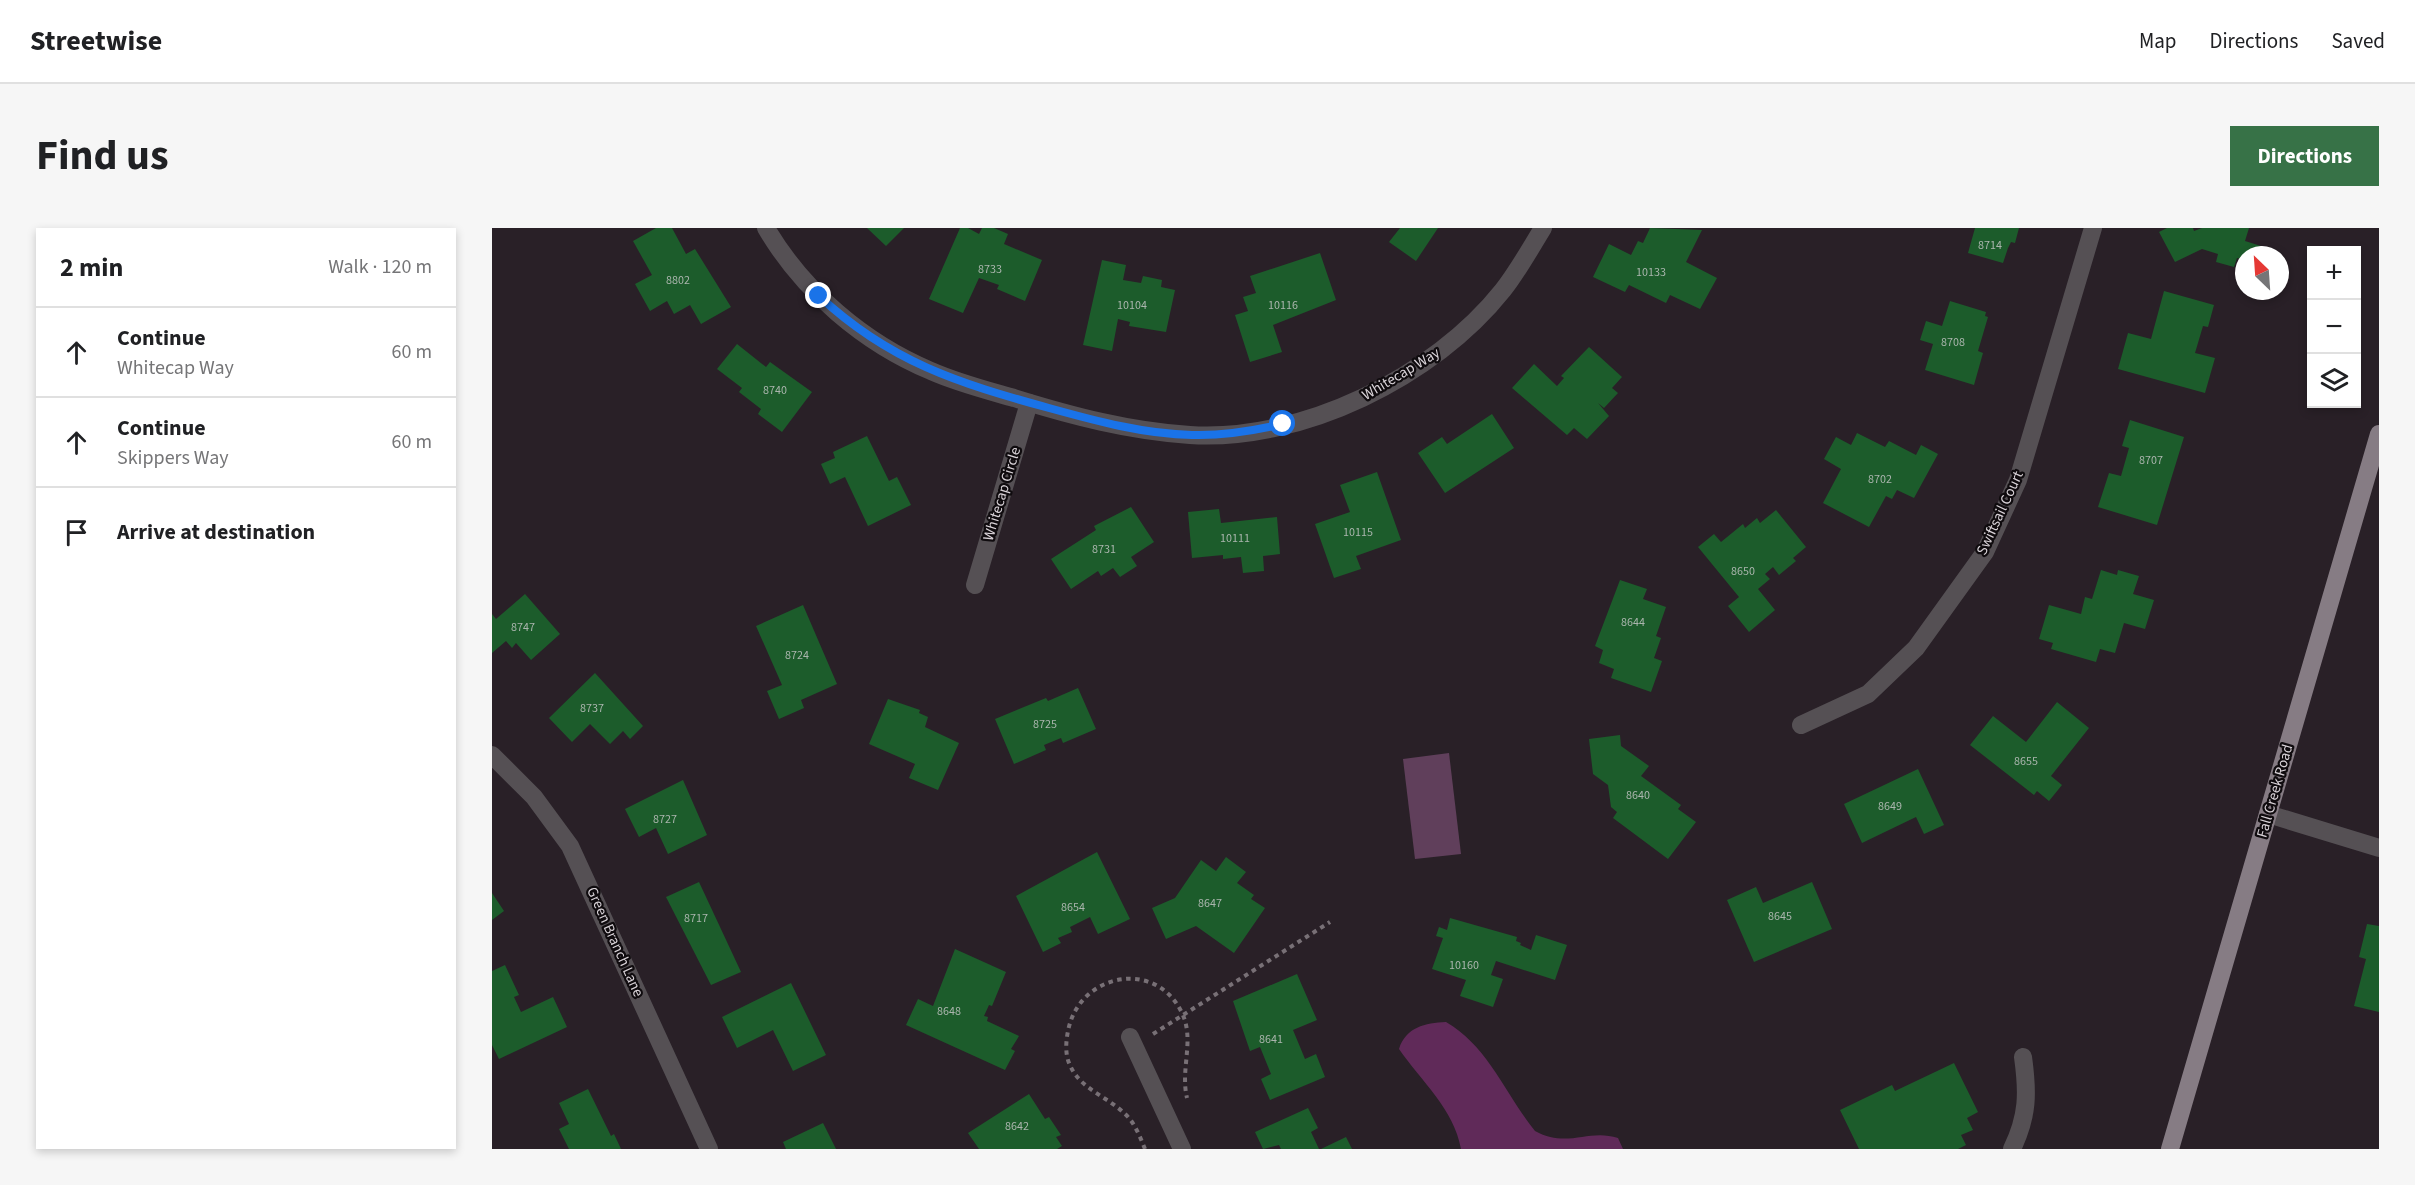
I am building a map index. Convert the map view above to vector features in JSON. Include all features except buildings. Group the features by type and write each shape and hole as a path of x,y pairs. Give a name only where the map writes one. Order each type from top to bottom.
{"main road":[{"name":"Fall Creek Road","path":"2170,1149 2379,434"}],"street":[{"name":"Whitecap Way","path":"766,228 792,266 819,296 885,348 934,373 1113,426 1192,435 1244,432 1334,411 1382,389 1448,345 1504,289 1543,228"},
{"name":"Swiftsail Court","path":"1801,725 1868,694 1916,648 1985,552 2018,480 2093,228"},
{"name":"Whitecap Circle","path":"975,585 1029,403"},
{"name":"Green Branch Lane","path":"492,755 534,797 570,846 709,1149"},
{"path":"2268,814 2379,848"},
{"path":"1132,1042 1182,1149"},
{"path":"2012,1149 2020,1133 2028,1097 2023,1057"}],"path":[{"path":"1132,1042 1330,922"}],"shaded area":[{"path":"1449,753 1461,854 1415,859 1403,759"},
{"path":"1446,1022 1474,1044 1535,1131 1558,1138 1597,1135 1618,1138 1623,1149 1461,1149 1444,1108 1399,1049 1411,1031 1424,1025"}],"route":[{"path":"819,296 863,333 885,348 921,367 960,382 1029,403 1113,426 1192,435 1244,432 1283,424"}]}
